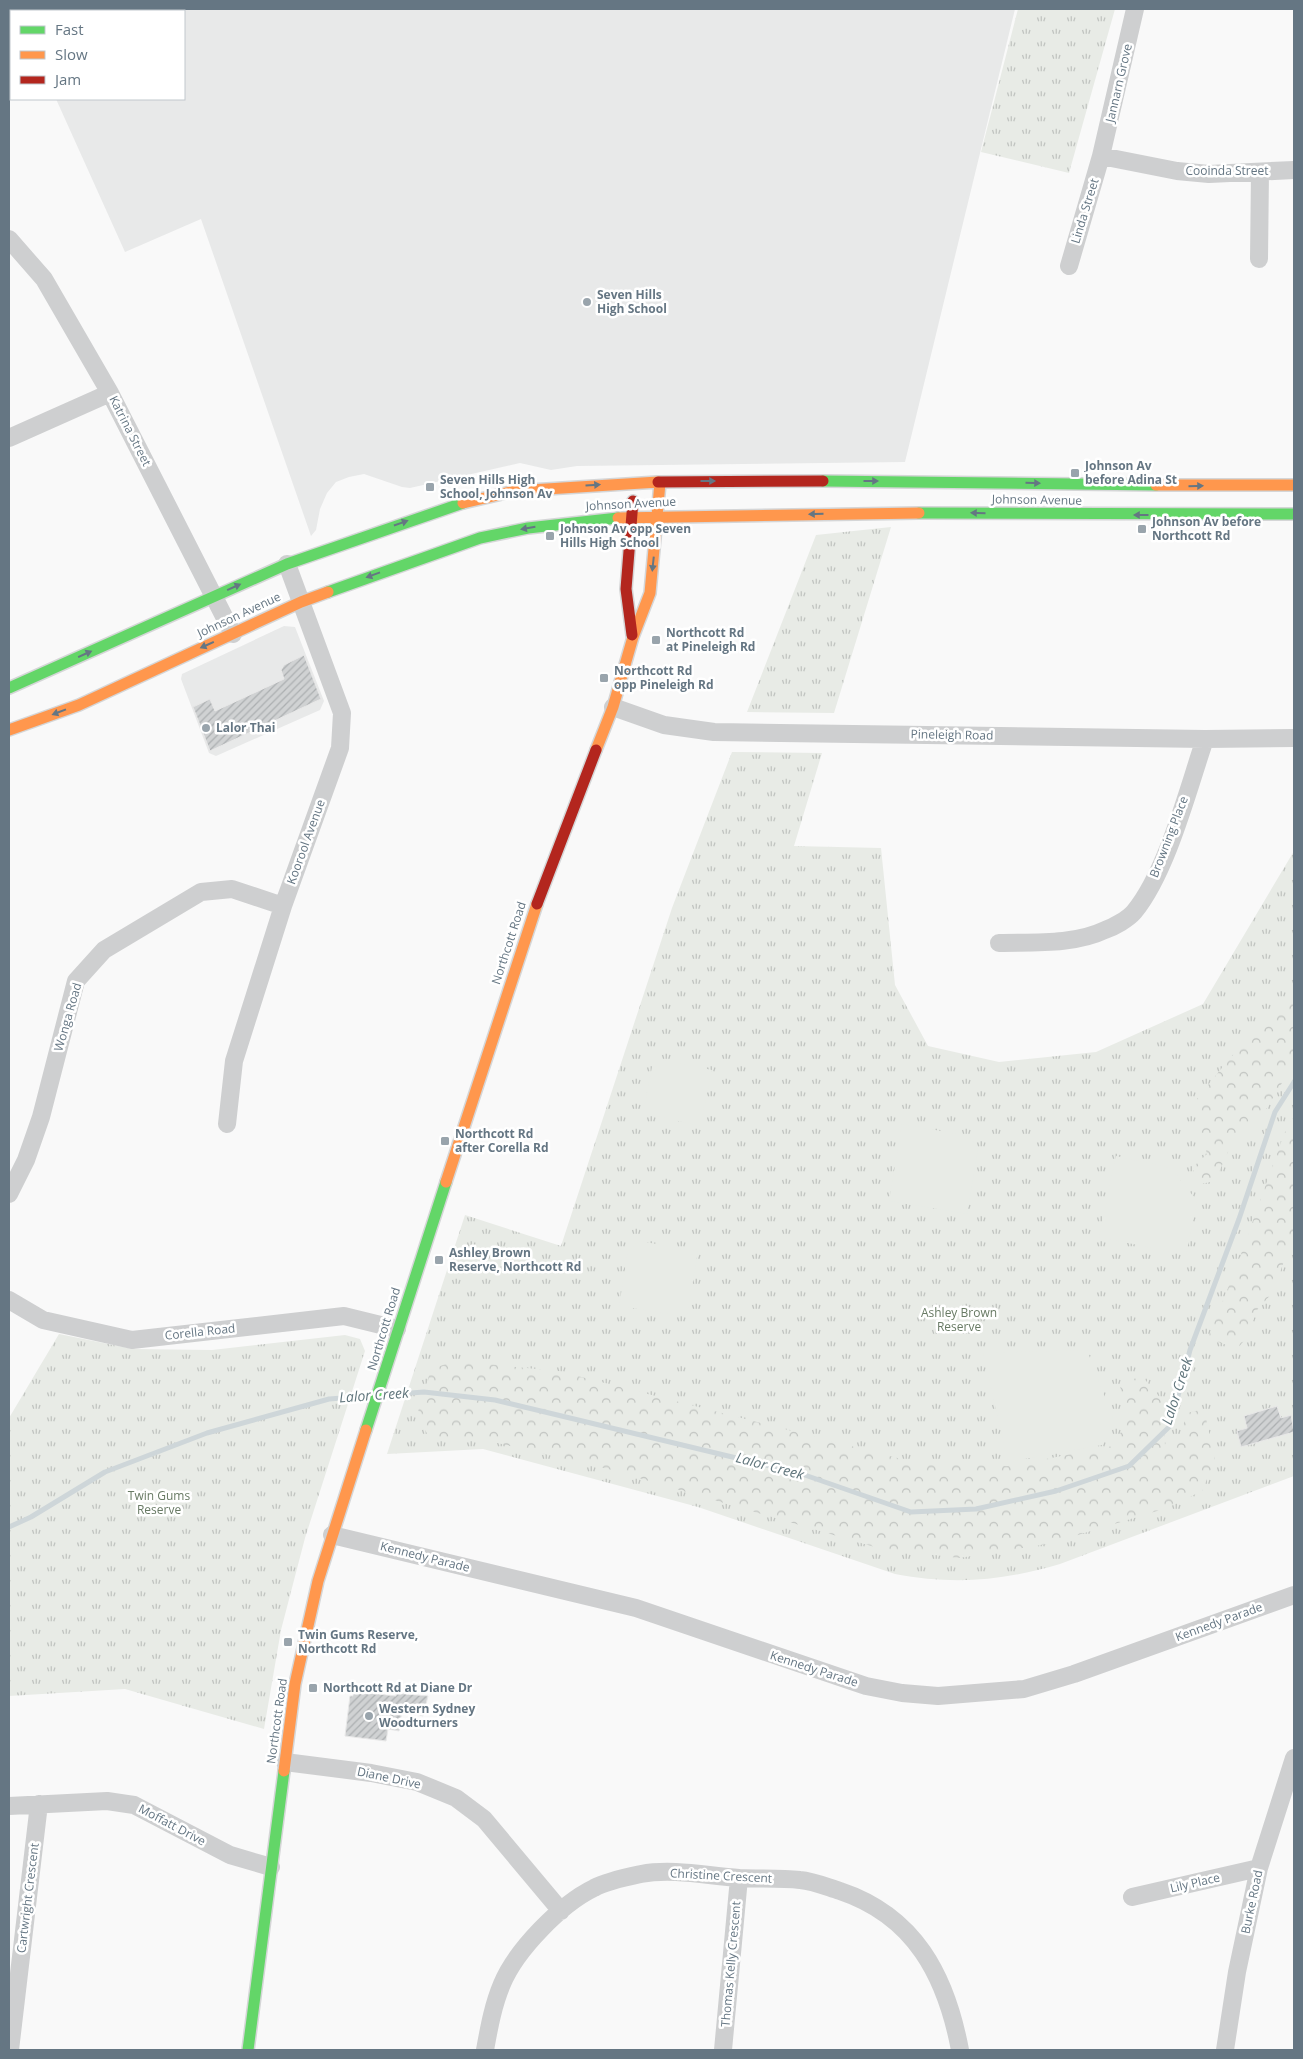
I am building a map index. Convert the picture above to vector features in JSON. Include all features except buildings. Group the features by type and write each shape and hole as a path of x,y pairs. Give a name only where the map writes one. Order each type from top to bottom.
{"main road":[{"name":"Johnson Avenue","path":"9,688 287,564 448,506 486,496 553,487 660,482 918,481 1184,486 1294,485"},
{"name":"Northcott Road","path":"248,2050 295,1684 306,1629 332,1535 529,924 613,707 633,637 650,593 659,515 660,482"},
{"name":"Northcott Road","path":"633,483 626,589 633,637"},
{"name":"Johnson Avenue","path":"9,730 79,705 301,602 480,538 528,528 632,516 659,515 868,513 1294,514"}],"street":[{"name":"Jannarn Grove","path":"1101,156 1135,9"},
{"name":"Cooinda Street","path":"1101,156 1177,171 1209,174 1294,170"},
{"name":"Linda Street","path":"1069,266 1101,156"},
{"path":"1259,260 1260,172"},
{"name":"Katrina Street","path":"9,239 44,279 110,393 233,634"},
{"path":"9,438 110,393"},
{"name":"Koorool Avenue","path":"227,1124 234,1061 283,906 340,748 342,713 287,564"},
{"name":"Pineleigh Road","path":"613,707 664,725 714,732 1206,739 1294,738"},
{"name":"Browning Place","path":"999,943 1081,938 1105,931 1132,913 1149,889 1162,862 1206,739"},
{"name":"Wonga Road","path":"9,1194 26,1160 41,1117 76,981 104,950 201,892 232,889 283,906"},
{"name":"Corella Road","path":"9,1300 43,1320 132,1340 344,1316 398,1329"},
{"name":"Kennedy Parade","path":"332,1535 636,1608 866,1686 938,1696 1024,1689 1074,1674 1294,1595"},
{"name":"Burke Road","path":"1225,2050 1237,1972 1258,1868 1294,1758"},
{"name":"Diane Drive","path":"285,1762 371,1772 417,1782 456,1798 484,1819 561,1911"},
{"name":"Moffatt Drive","path":"9,1806 107,1801 134,1805 230,1856 271,1867"},
{"name":"Cartwright Crescent","path":"10,2050 39,1804"},
{"name":"Lily Place","path":"1132,1897 1258,1868"},
{"name":"Christine Crescent","path":"486,2050 490,2023 501,1985 514,1962 533,1937 561,1911 594,1888 642,1874 684,1873 739,1878 801,1880 861,1898 882,1909 904,1927 923,1952 941,1986 955,2021 960,2050"},
{"name":"Thomas Kelly Crescent","path":"723,2050 739,1878"}],"shaded area":[{"name":"Seven Hills High School","path":"1015,9 905,462 577,466 551,470 520,463 410,488 364,474 336,482 327,493 320,509 316,530 311,536 201,219 125,252 56,100 185,100 185,10 16,10"},
{"path":"284,626 295,627 324,701 320,710 216,756 209,753 181,679 182,674"}],"green space":[{"path":"1018,9 1115,9 1069,173 981,152"},
{"path":"891,527 834,713 747,712 816,535"},
{"name":"Ashley Brown Reserve","path":"732,752 822,753 794,846 881,848 895,985 928,1046 999,1062 1096,1052 1203,1004 1294,851 1294,1476 1060,1564 998,1578 958,1580 895,1574 698,1507 483,1449 387,1454 465,1215 561,1246 672,908"},
{"path":"1294,992 1294,1063 1259,1121 1234,1138 1215,1181 1201,1184 1192,1168 1207,1154 1199,1124 1197,1099 1229,1059"},
{"path":"666,1060 712,1070 700,1126 643,1113 652,1067"},
{"path":"1294,1116 1294,1233 1273,1292 1257,1310 1247,1337 1237,1349 1208,1338 1236,1268 1284,1134"},
{"path":"902,1124 969,1136 978,1148 967,1214 889,1201"},
{"path":"1116,1156 1171,1168 1197,1201 1186,1255 1099,1237"},
{"path":"639,1241 698,1251 687,1317 619,1306 628,1251"},
{"name":"Twin Gums Reserve","path":"59,1334 133,1349 212,1350 345,1335 360,1339 365,1351 305,1538 281,1630 264,1729 125,1689 9,1696 9,1418"},
{"path":"1087,1350 1115,1424 1102,1445 1008,1462 983,1353"},
{"path":"455,1361 558,1371 921,1464 1009,1466 1113,1446 1125,1425 1120,1384 1142,1376 1162,1400 1165,1445 1179,1439 1187,1413 1204,1409 1215,1460 1202,1491 1167,1508 1048,1544 959,1558 878,1548 608,1469 485,1440 430,1439 417,1415 431,1369"}],"waterway":[{"name":"Lalor Creek","path":"385,1395 424,1392 495,1400 799,1473 911,1512 976,1509 1056,1491 1129,1466 1170,1426 1190,1350 1239,1219 1275,1112 1294,1082"},
{"name":"Lalor Creek","path":"9,1527 31,1517 105,1472 207,1433 329,1399 369,1396"}],"traffic: fast":[{"path":"823,481 1156,485"},
{"path":"9,688 287,564 463,503"},
{"path":"919,513 1294,514"},
{"path":"328,592 480,538 528,528 618,518"},
{"path":"366,1430 446,1182"},
{"path":"248,2050 284,1771"}],"traffic: slow":[{"path":"463,503 515,491 658,482"},
{"path":"596,750 613,707 633,637 650,593 660,483"},
{"path":"1156,485 1294,485"},
{"path":"618,518 919,513"},
{"path":"9,730 79,705 301,602 328,592"},
{"path":"446,1182 537,904"},
{"path":"284,1771 295,1684 318,1581 366,1430"}],"traffic: jam":[{"path":"658,482 823,481"},
{"path":"632,635 626,589 633,501"},
{"path":"537,904 596,750"}],"place":[{"name":"Seven Hills High School","path":"587,302"},
{"name":"Johnson Av before Adina St","path":"1075,473"},
{"name":"Seven Hills High School, Johnson Av","path":"430,487"},
{"name":"Johnson Av before Northcott Rd","path":"1142,529"},
{"name":"Johnson Av opp Seven Hills High School","path":"550,536"},
{"name":"Northcott Rd at Pineleigh Rd","path":"656,640"},
{"name":"Northcott Rd opp Pineleigh Rd","path":"604,678"},
{"name":"Lalor Thai","path":"206,728"},
{"name":"Northcott Rd after Corella Rd","path":"445,1141"},
{"name":"Ashley Brown Reserve, Northcott Rd","path":"439,1260"},
{"name":"Twin Gums Reserve, Northcott Rd","path":"288,1642"},
{"name":"Northcott Rd at Diane Dr","path":"313,1688"},
{"name":"Western Sydney Woodturners","path":"369,1716"}]}
